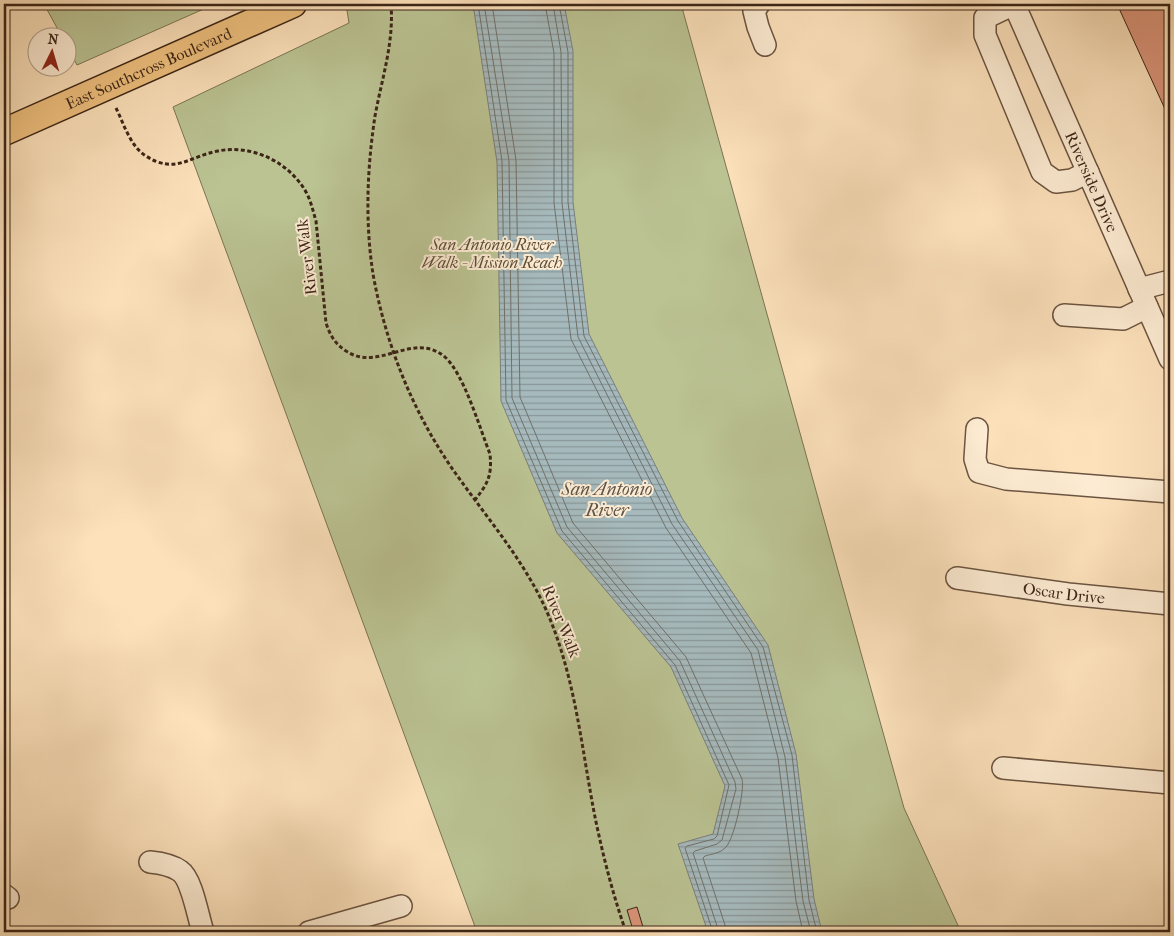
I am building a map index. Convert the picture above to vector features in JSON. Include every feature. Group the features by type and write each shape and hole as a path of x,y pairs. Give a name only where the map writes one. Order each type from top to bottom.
{"main road":[{"name":"East Southcross Boulevard","path":"4,132 293,4"}],"street":[{"path":"759,4 754,11 765,45"},
{"path":"1014,4 985,18 985,35 1042,172 1056,182 1072,180 1088,172"},
{"name":"Riverside Drive","path":"1014,4 1170,360"},
{"path":"1064,315 1123,319 1143,298 1170,281"},
{"path":"977,429 975,459 979,472 1006,479 1170,492"},
{"name":"Oscar Drive","path":"958,578 1068,594 1170,604"},
{"path":"1003,768 1170,783"},
{"path":"150,862 161,863 180,871 188,881 203,932"},
{"path":"309,932 402,906"}],"path":[{"name":"River Walk","path":"390,4 390,48 372,136 367,197 373,274 393,352 407,388 429,431 447,460 505,539 528,575 544,605 561,648 581,733 604,857 626,932"},
{"name":"River Walk","path":"116,108 139,150 155,161 180,164 206,154 232,149 251,151 268,157 284,166 306,192 312,205 316,221 326,324 333,339 339,346 351,354 364,358 374,358 393,352"},
{"path":"393,352 408,348 430,350 444,356 456,368 490,454 491,469 489,479 475,500"}],"green space":[{"path":"44,4 215,4 78,65 78,28 57,28"},
{"name":"San Antonio River Walk - Mission Reach","path":"346,4 681,4 904,808 961,932 477,932 173,107 349,23"}],"water":[{"name":"San Antonio River","path":"473,4 564,4 573,51 573,202 589,334 682,518 768,645 796,754 814,899 822,932 708,932 678,844 713,834 725,786 671,667 557,533 501,401 497,162"}],"building":[{"path":"1117,4 1170,4 1170,120"},
{"path":"637,907 643,927 633,930 627,910"}]}
